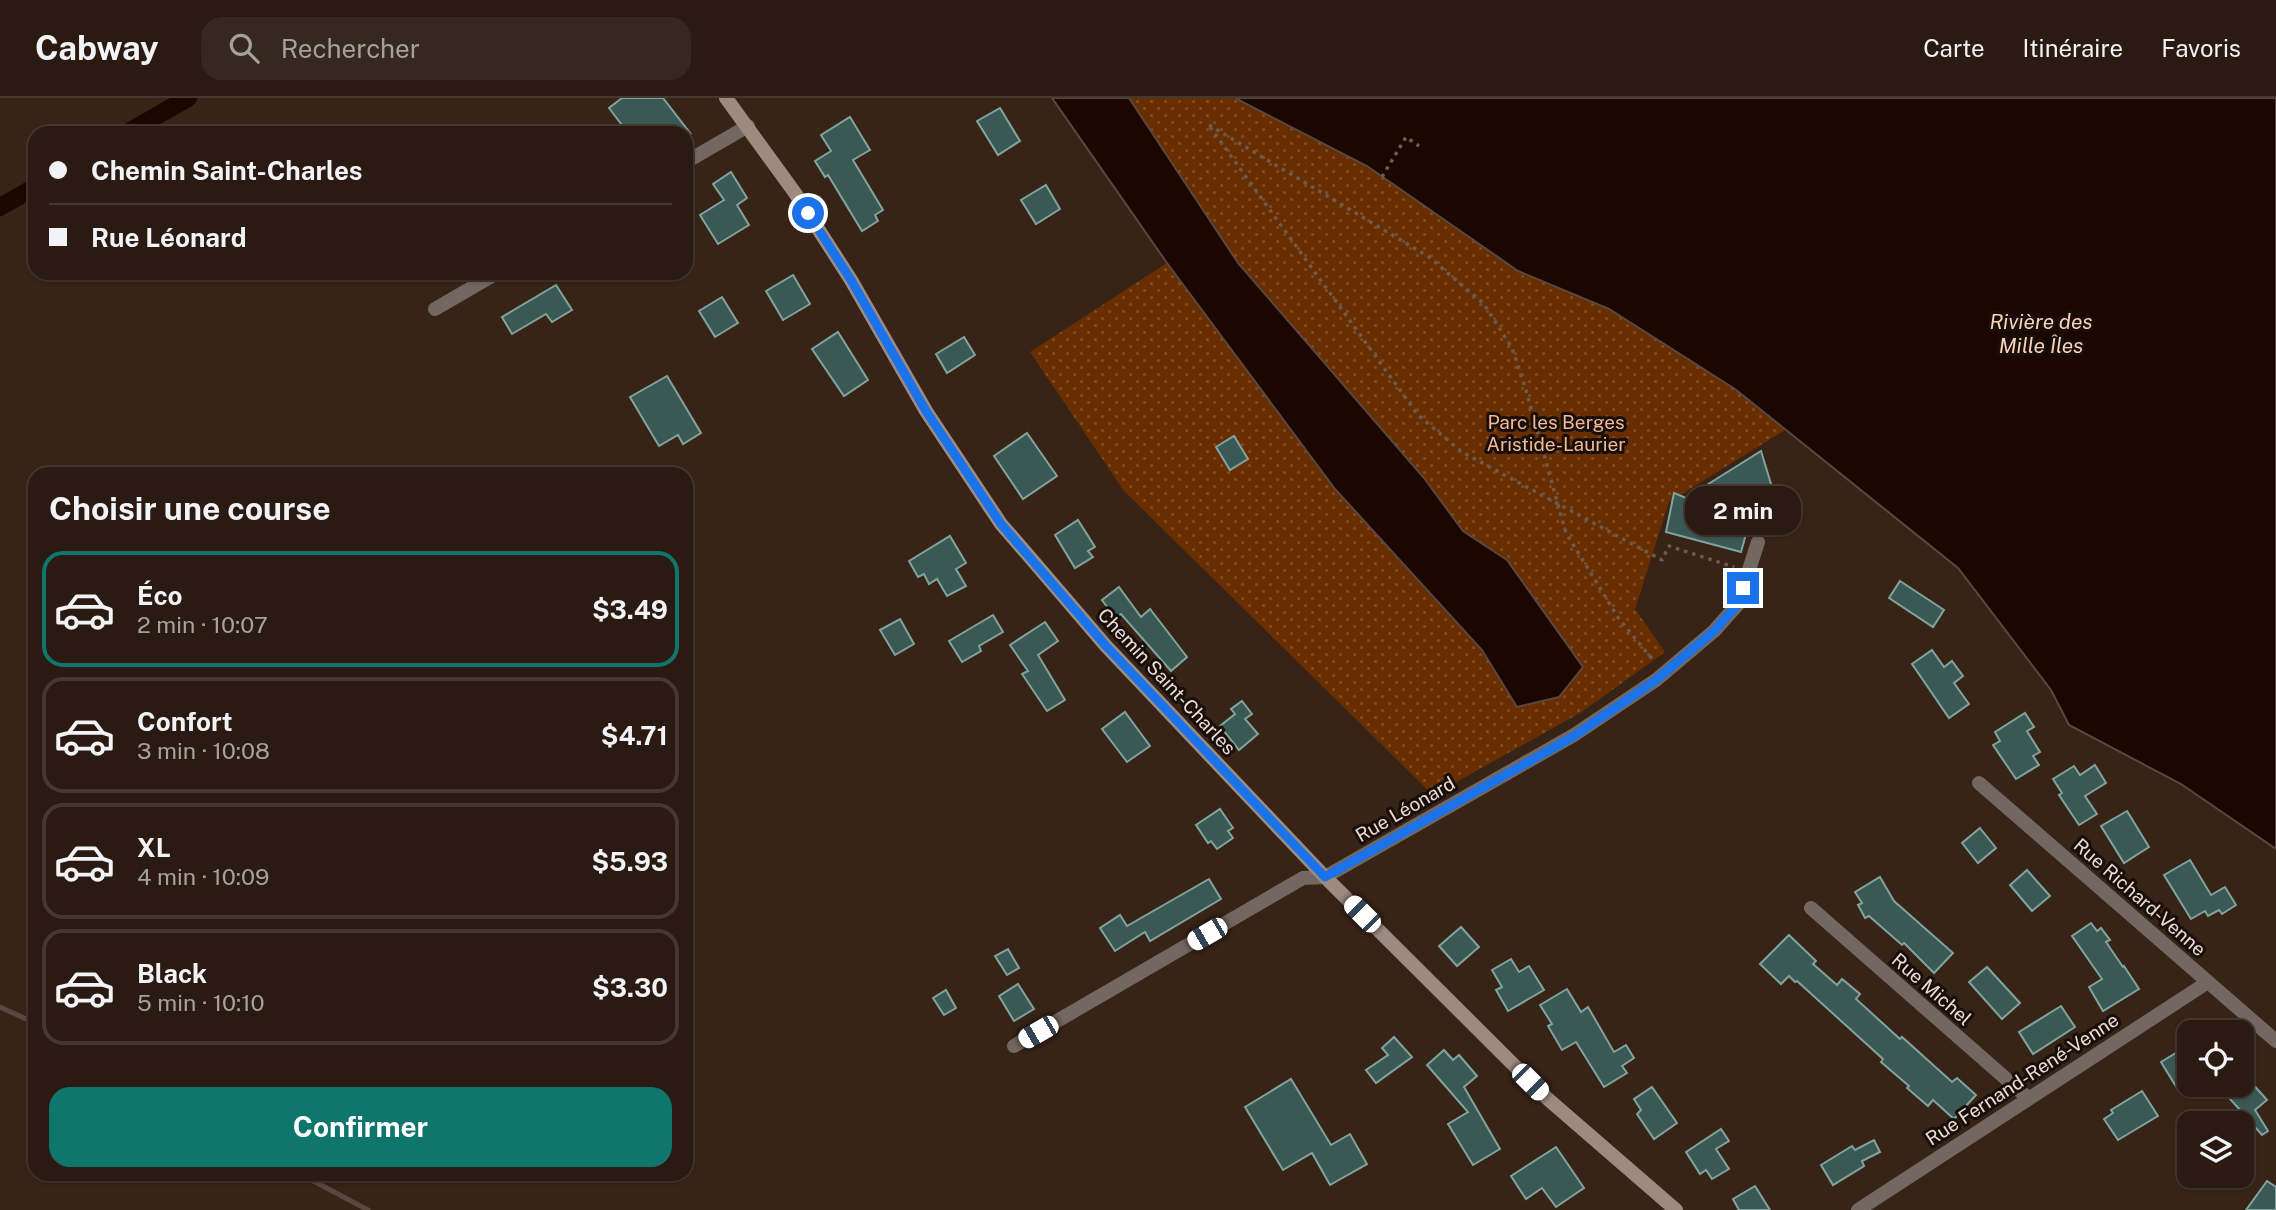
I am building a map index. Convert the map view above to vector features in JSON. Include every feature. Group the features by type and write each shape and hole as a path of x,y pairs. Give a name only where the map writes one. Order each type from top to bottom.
{"main road":[{"name":"Chemin Saint-Charles","path":"726,98 748,126 851,280 926,411 1001,524 1106,646 1325,877 1549,1100 1676,1210"}],"street":[{"path":"693,158 748,126"},
{"path":"435,309 485,280"},
{"name":"Rue Léonard","path":"1014,1046 1303,878 1325,877 1574,736 1664,674 1714,631 1738,604 1758,542"},
{"name":"Rue Richard-Venne","path":"1979,783 2276,1041"},
{"name":"Rue Michel","path":"1811,908 2028,1098"},
{"name":"Rue Fernand-René-Venne","path":"1858,1210 2208,982"}],"path":[{"path":"1664,674 1619,619 1566,533 1558,502 1512,348 1484,304 1429,257 1209,125 1418,415 1462,452 1558,502 1662,560 1669,547 1749,572"},
{"path":"1382,177 1406,137 1419,146"}],"green space":[{"name":"Parc les Berges Aristide-Laurier","path":"1129,98 1235,98 1367,166 1518,271 1609,309 1735,389 1785,430 1669,502 1635,609 1665,652 1580,713 1433,795 1124,491 1030,352 1167,263 1335,489 1482,650 1517,707 1507,560 1463,531 1424,478 1238,263"}],"water":[{"path":"1052,98 1129,98 1238,263 1424,478 1463,531 1507,560 1583,667 1559,697 1517,707 1482,650 1335,489 1167,263"},
{"name":"Rivière des Mille Îles","path":"1235,98 2276,98 2276,849 2181,784 2069,725 2051,690 1958,568 1735,389 1609,309 1518,271 1367,166"}],"building":[{"path":"622,98 663,98 685,126 623,126 609,108"},
{"path":"1000,108 1020,141 998,155 977,121"},
{"path":"850,117 870,150 853,160 883,210 875,215 878,221 862,231 828,175 825,177 815,161 831,151 821,135"},
{"path":"731,172 747,198 737,205 749,225 718,244 700,215 724,200 713,184"},
{"path":"1046,185 1060,209 1036,224 1021,200"},
{"path":"793,275 810,304 783,320 766,291"},
{"path":"556,285 572,310 552,322 546,314 512,334 502,317"},
{"path":"722,297 738,323 715,337 699,311"},
{"path":"838,332 868,380 844,396 812,349"},
{"path":"964,337 975,355 947,373 936,354"},
{"path":"667,376 701,433 683,444 678,435 659,446 630,397"},
{"path":"1027,433 1057,476 1023,499 994,456"},
{"path":"1234,436 1248,459 1230,470 1216,447"},
{"path":"1761,451 1778,507 1748,527 1741,552 1666,532 1674,493 1686,498"},
{"path":"1078,520 1095,547 1088,551 1093,557 1075,568 1055,535"},
{"path":"950,536 966,563 956,569 966,586 947,596 937,579 929,584 924,574 918,577 909,561"},
{"path":"1900,581 1944,610 1933,627 1889,598"},
{"path":"1119,587 1141,617 1150,609 1187,657 1171,671 1121,614 1115,618 1102,600"},
{"path":"993,615 1003,632 979,646 981,651 962,662 949,641"},
{"path":"900,619 914,644 895,655 880,630"},
{"path":"1045,622 1058,641 1038,655 1065,700 1047,711 1022,674 1028,671 1010,645"},
{"path":"1932,650 1944,667 1952,661 1963,676 1954,683 1969,704 1949,718 1912,664"},
{"path":"1242,701 1252,714 1245,719 1258,734 1239,750 1220,726 1235,714 1231,709"},
{"path":"1125,712 1150,746 1127,762 1102,729"},
{"path":"2025,713 2034,727 2027,731 2040,752 2033,756 2039,765 2016,779 1993,745 2000,741 1995,732"},
{"path":"2095,765 2106,783 2085,796 2097,814 2079,825 2059,795 2062,793 2053,779 2074,766 2080,775"},
{"path":"1220,809 1233,828 1228,831 1233,838 1217,849 1211,841 1208,843 1196,825"},
{"path":"2127,811 2149,847 2124,863 2101,826"},
{"path":"1980,828 1996,848 1978,863 1962,843"},
{"path":"2190,860 2211,895 2225,887 2236,905 2222,914 2219,910 2208,916 2205,911 2191,919 2164,875"},
{"path":"2027,870 2050,896 2032,911 2010,885"},
{"path":"1880,877 1894,901 1953,953 1934,973 1904,943 1902,945 1869,916 1865,918 1858,905 1862,903 1855,892"},
{"path":"1209,879 1221,899 1150,941 1145,932 1115,951 1100,928 1120,915 1127,926"},
{"path":"2091,923 2097,931 2101,928 2110,940 2106,942 2139,989 2103,1011 2089,987 2102,979 2072,936"},
{"path":"1461,927 1479,947 1457,966 1439,946"},
{"path":"1789,935 1816,961 1813,964 1837,985 1842,979 1860,994 1856,999 1900,1039 1902,1037 1952,1082 1957,1078 1976,1095 1954,1119 1933,1100 1928,1106 1907,1088 1909,1086 1881,1062 1883,1059 1797,981 1789,976 1781,984 1760,964"},
{"path":"1008,949 1019,968 1007,975 995,956"},
{"path":"1511,959 1519,972 1529,966 1544,990 1508,1011 1496,990 1502,987 1492,970"},
{"path":"1987,967 2020,1003 2002,1019 1969,982"},
{"path":"1018,984 1034,1009 1014,1021 999,996"},
{"path":"1567,989 1581,1012 1588,1007 1614,1052 1626,1045 1634,1058 1622,1066 1627,1073 1604,1087 1576,1042 1562,1050 1548,1026 1552,1024 1540,1005"},
{"path":"946,990 956,1008 944,1015 933,998"},
{"path":"2061,1006 2075,1027 2033,1054 2019,1032"},
{"path":"1394,1037 1412,1057 1376,1083 1366,1070 1388,1055 1382,1048"},
{"path":"1444,1050 1453,1060 1459,1055 1477,1076 1464,1087 1500,1149 1473,1165 1448,1124 1468,1112 1427,1065"},
{"path":"2177,1052 2177,1088 2161,1062"},
{"path":"1291,1079 1331,1145 1350,1134 1367,1164 1330,1185 1312,1153 1283,1170 1245,1107"},
{"path":"2254,1085 2267,1100 2255,1110 2268,1131 2262,1135 2254,1126 2254,1111 2241,1111 2228,1097 2254,1097"},
{"path":"1652,1087 1677,1123 1654,1139 1637,1114 1641,1110 1634,1099"},
{"path":"2142,1091 2158,1116 2118,1140 2104,1119 2113,1113 2111,1110"},
{"path":"1721,1129 1729,1141 1716,1149 1729,1169 1712,1179 1706,1170 1700,1174 1686,1152"},
{"path":"1874,1140 1880,1152 1862,1161 1864,1166 1833,1185 1821,1165 1852,1146 1855,1150"},
{"path":"1556,1147 1584,1188 1556,1207 1542,1188 1526,1199 1511,1176"},
{"path":"2267,1181 2276,1187 2276,1210 2246,1210"},
{"path":"1755,1186 1770,1210 1739,1210 1733,1199"}],"waterway":[{"path":"139,126 188,98"},
{"path":"0,207 28,191"},
{"path":"0,1007 28,1020"},
{"path":"313,1181 368,1210"}],"route":[{"path":"808,213 851,280 926,411 1001,524 1106,646 1325,877 1574,736 1656,680 1714,631 1738,604 1743,588"}]}
